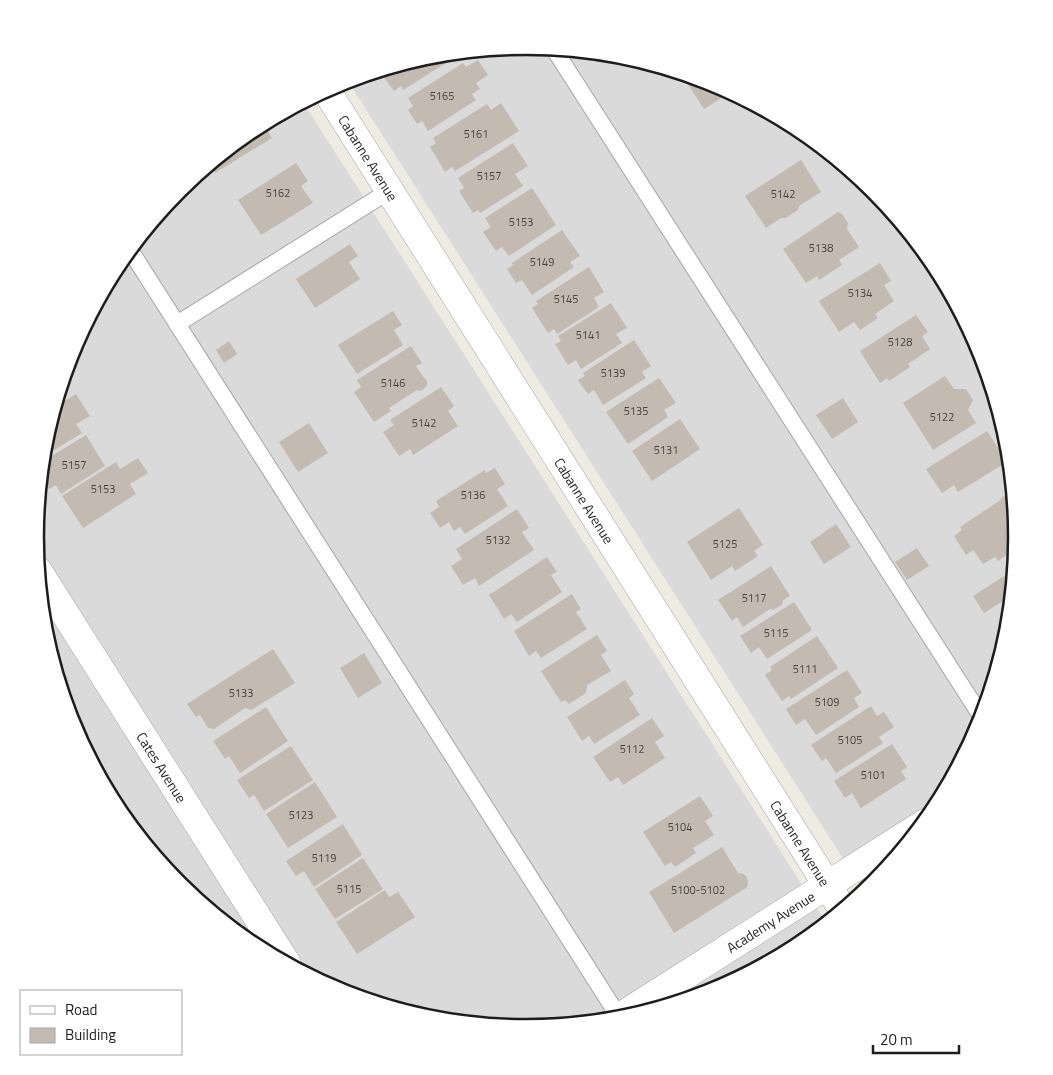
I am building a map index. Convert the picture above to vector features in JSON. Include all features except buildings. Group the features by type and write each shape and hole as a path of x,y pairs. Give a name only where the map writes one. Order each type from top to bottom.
{"street":[{"name":"Cabanne Avenue","path":"330,97 840,904"},
{"name":"Cates Avenue","path":"46,584 280,953"},
{"name":"Academy Avenue","path":"636,1007 905,836"}],"lane":[{"path":"559,56 978,710"},
{"path":"177,324 389,191"},
{"path":"134,257 614,1012"}],"shaded area":[{"path":"526,55 590,59 621,64 682,80 711,91 768,119 820,155 868,196 889,219 928,269 945,296 973,353 984,382 1000,443 1008,506 1009,538 1005,601 1000,632 984,693 973,722 945,779 909,831 889,856 860,886 352,87 402,71 432,64 463,59"},
{"path":"307,108 823,918 795,939 768,956 711,984 682,995 621,1011 590,1016 558,1019 495,1019 432,1011 402,1004 342,984 313,970 285,956 233,920 185,879 164,856 125,806 108,779 80,722 69,693 53,632 48,601 44,538 48,474 53,443 69,382 80,353 108,296 125,269 164,219 185,196 233,155 258,136"}]}
